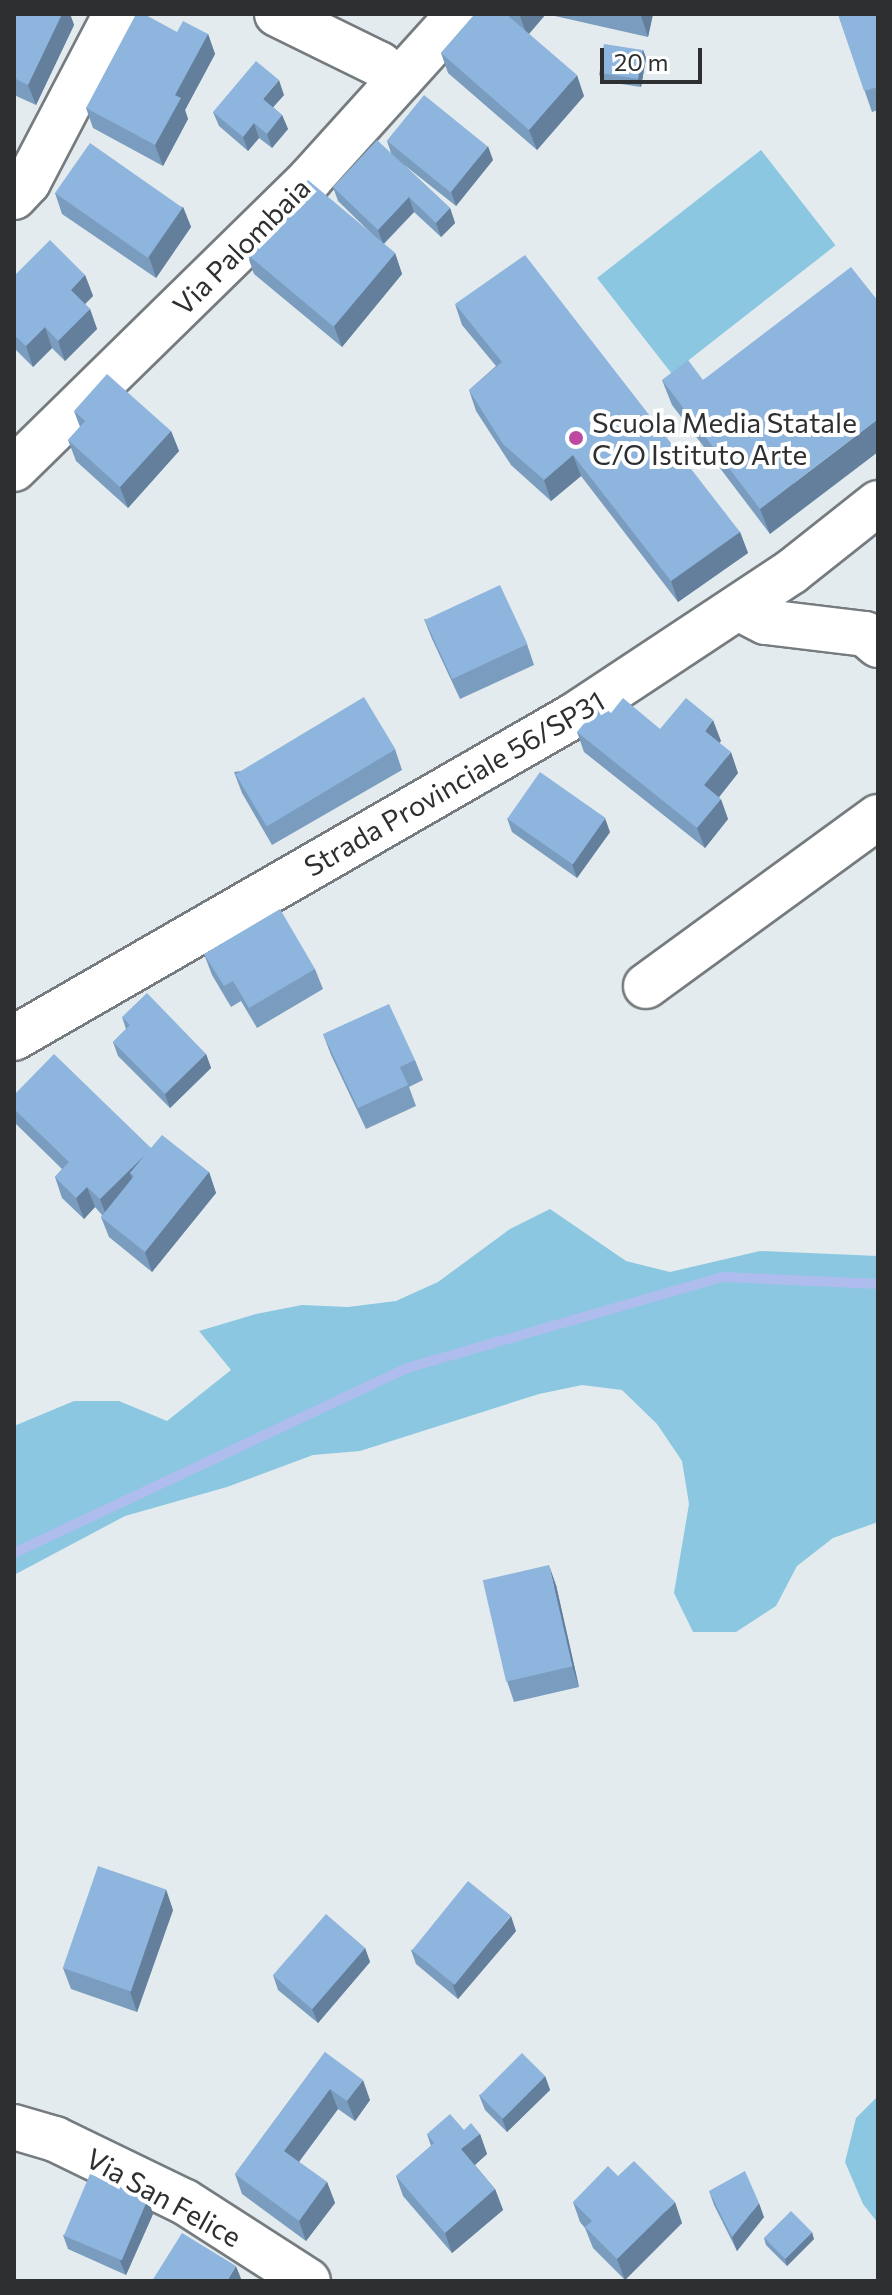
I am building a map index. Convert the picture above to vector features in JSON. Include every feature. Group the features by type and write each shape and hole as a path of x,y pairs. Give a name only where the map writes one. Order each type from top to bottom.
{"street":[{"path":"14,197 28,182 116,14"},
{"path":"277,14 379,64 400,79"},
{"name":"Via Palombaia","path":"14,469 310,179 459,14"},
{"name":"Strada Provinciale 56/SP31","path":"14,1038 575,715 791,572 878,503"},
{"path":"738,608 766,622 865,634 878,645"},
{"path":"646,986 878,817"},
{"name":"Via San Felice","path":"14,2127 55,2139 185,2202 308,2281"}],"shaded area":[{"path":"761,150 835,245 672,373 597,278"},
{"path":"550,1209 626,1261 670,1272 760,1251 878,1256 878,1522 833,1538 797,1566 776,1606 736,1632 693,1632 674,1593 689,1504 682,1461 657,1424 622,1390 582,1385 539,1394 360,1451 313,1455 227,1487 125,1516 14,1575 14,1426 74,1401 119,1401 167,1421 231,1370 199,1331 256,1314 302,1305 348,1307 396,1301 438,1282 510,1229"},
{"path":"878,2096 878,2223 863,2204 845,2162 856,2118"}],"building":[{"path":"14,14 62,14 28,85 14,78"},
{"path":"136,14 144,14 177,32 183,21 208,34 175,95 181,98 155,145 86,108"},
{"path":"475,14 506,14 577,75 529,130 441,53"},
{"path":"838,14 878,14 878,87 864,91"},
{"path":"604,44 643,50 638,79 599,73"},
{"path":"256,61 279,80 263,99 282,115 267,134 254,123 243,137 213,112"},
{"path":"424,95 488,147 451,192 387,141"},
{"path":"377,140 450,208 436,223 409,197 378,230 333,187"},
{"path":"90,143 183,208 148,258 55,193"},
{"path":"308,180 395,253 334,327 246,254"},
{"path":"50,240 85,275 71,290 90,309 58,341 45,327 26,346 14,335 14,276"},
{"name":"Scuola Media Statale C/O Istituto Arte","path":"525,255 740,532 671,581 573,455 544,480 503,444 469,390 502,362 455,304"},
{"path":"851,267 878,301 878,419 760,509 662,380 688,360 703,380"},
{"path":"107,374 171,431 120,487 68,440 85,421 74,411"},
{"path":"500,585 527,644 452,679 425,620"},
{"path":"364,697 395,749 267,827 235,774"},
{"path":"623,698 660,729 686,698 713,720 705,731 731,752 704,785 721,799 697,828 577,732 600,704 611,713"},
{"path":"540,772 606,818 573,865 507,819"},
{"path":"280,909 315,969 249,1008 233,981 224,986 204,954"},
{"path":"147,993 206,1054 165,1094 113,1042 130,1025 122,1017"},
{"path":"389,1004 415,1060 400,1067 408,1085 358,1108 323,1034"},
{"path":"54,1054 151,1148 162,1135 209,1172 145,1252 101,1217 134,1176 130,1173 145,1155 100,1199 87,1187 76,1198 55,1177 69,1162 14,1109 14,1095"},
{"path":"549,1565 572,1666 506,1682 483,1580"},
{"path":"98,1866 166,1889 131,1992 63,1968"},
{"path":"468,1881 511,1916 455,1985 412,1950"},
{"path":"326,1914 365,1948 312,2009 273,1975"},
{"path":"325,2052 363,2080 347,2101 330,2089 284,2151 327,2182 299,2221 235,2174"},
{"path":"522,2053 545,2076 503,2119 480,2095"},
{"path":"450,2114 464,2130 471,2123 480,2134 461,2149 495,2189 445,2233 396,2176 434,2143 427,2134"},
{"path":"634,2161 675,2202 617,2259 585,2227 592,2221 573,2202 608,2166 618,2176"},
{"path":"745,2171 759,2203 732,2237 709,2191"},
{"path":"90,2174 148,2199 122,2260 64,2236"},
{"path":"791,2211 812,2232 785,2259 764,2238"},
{"path":"182,2233 236,2266 227,2281 152,2281"}],"waterway":[{"path":"14,1553 407,1368 723,1277 878,1284"}],"place":[{"name":"Scuola Media Statale C/O Istituto Arte","path":"576,438"}]}
